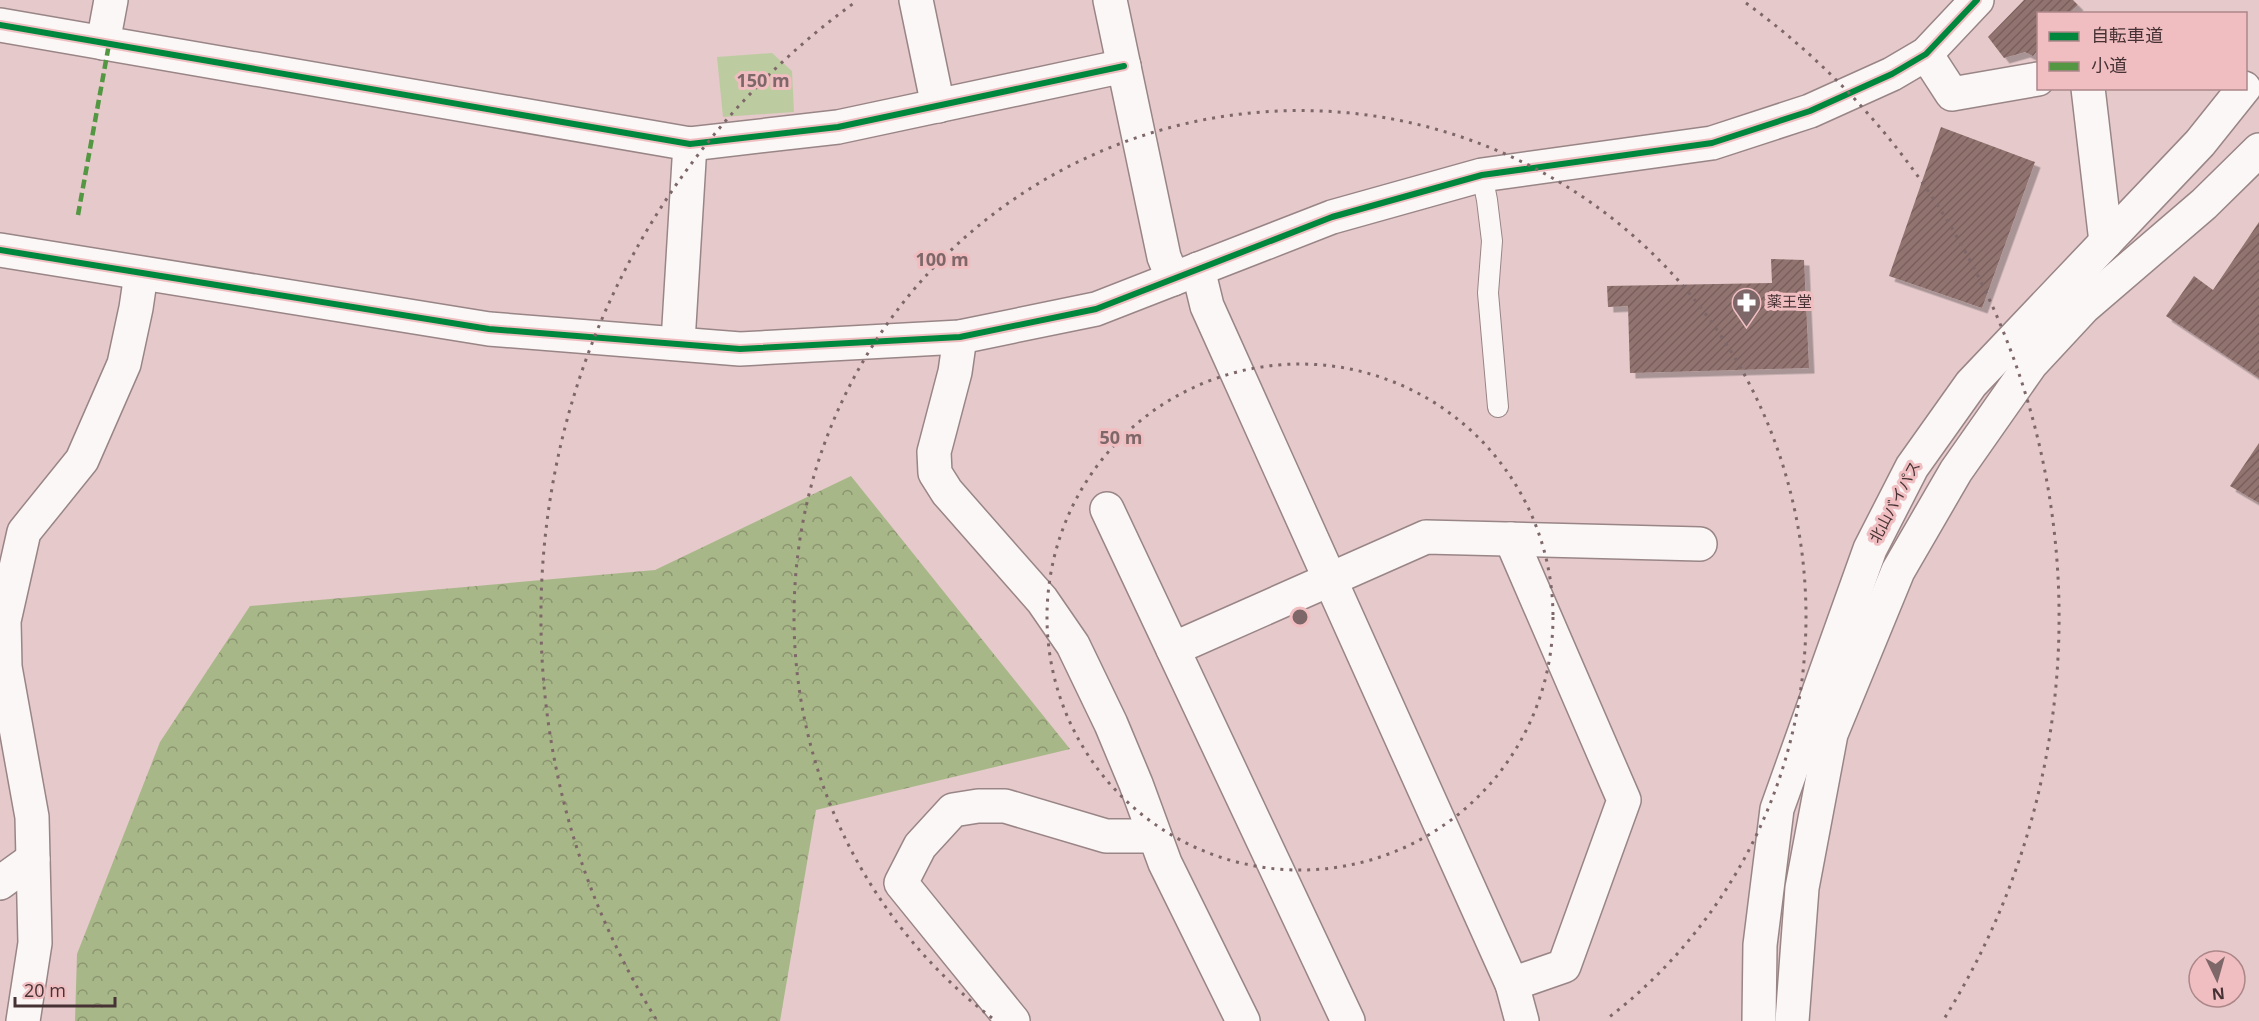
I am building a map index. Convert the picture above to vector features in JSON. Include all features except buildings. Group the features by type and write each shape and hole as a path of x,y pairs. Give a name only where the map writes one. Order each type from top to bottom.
{"main road":[{"path":"103,43 111,0"},
{"path":"916,0 938,106"},
{"path":"1110,0 1164,257 1186,274 1207,306 1512,984 1522,1021"},
{"path":"0,250 489,329 678,342 740,349 960,337 1096,309 1332,217 1482,176 1712,144 1810,111 1892,74 1926,54 1977,0"},
{"path":"0,25 690,144 838,127 1124,66"},
{"path":"1926,54 1952,94 2037,79"},
{"name":"北山バイパス","path":"2247,84 2259,69"},
{"path":"2088,90 2106,242"},
{"name":"北山バイパス","path":"1759,1021 1760,945 1777,809 1870,549 1912,467 1971,384 2200,143 2243,90"},
{"path":"678,342 690,144"},
{"path":"1792,1021 1802,888 1831,734 1898,571 1956,471 2031,364 2084,307 2205,204 2259,150"},
{"path":"23,1021 35,943 32,817 4,667 4,621 24,532 82,460 124,364 141,274"},
{"path":"960,337 955,372 934,452 935,473 947,492 1042,600 1073,645 1111,724 1165,863 1243,1021"},
{"path":"1107,509 1348,1021"},
{"path":"1173,649 1426,537 1701,544"},
{"path":"1511,539 1624,800 1564,966 1512,984"},
{"path":"1013,1021 901,883 920,846 953,810 978,807 1005,806 1106,836 1154,836"},
{"path":"0,883 33,859"}],"lane":[{"path":"1482,176 1488,200 1492,241 1488,293 1498,407"}],"green space":[{"path":"772,53 792,71 794,112 723,117 717,57"},
{"path":"851,476 1070,749 816,810 780,1021 75,1021 77,954 160,742 250,606 655,570"}],"marked path":[{"path":"78,215 109,44"}],"cycle path":[{"path":"0,250 489,329 740,349 960,337 1096,309 1332,217 1482,175 1712,143 1810,111 1892,74 1926,54 1977,0"},
{"path":"0,25 690,144 838,127 1124,66"}],"place":[{"name":"薬王堂","path":"1746,328"}]}
